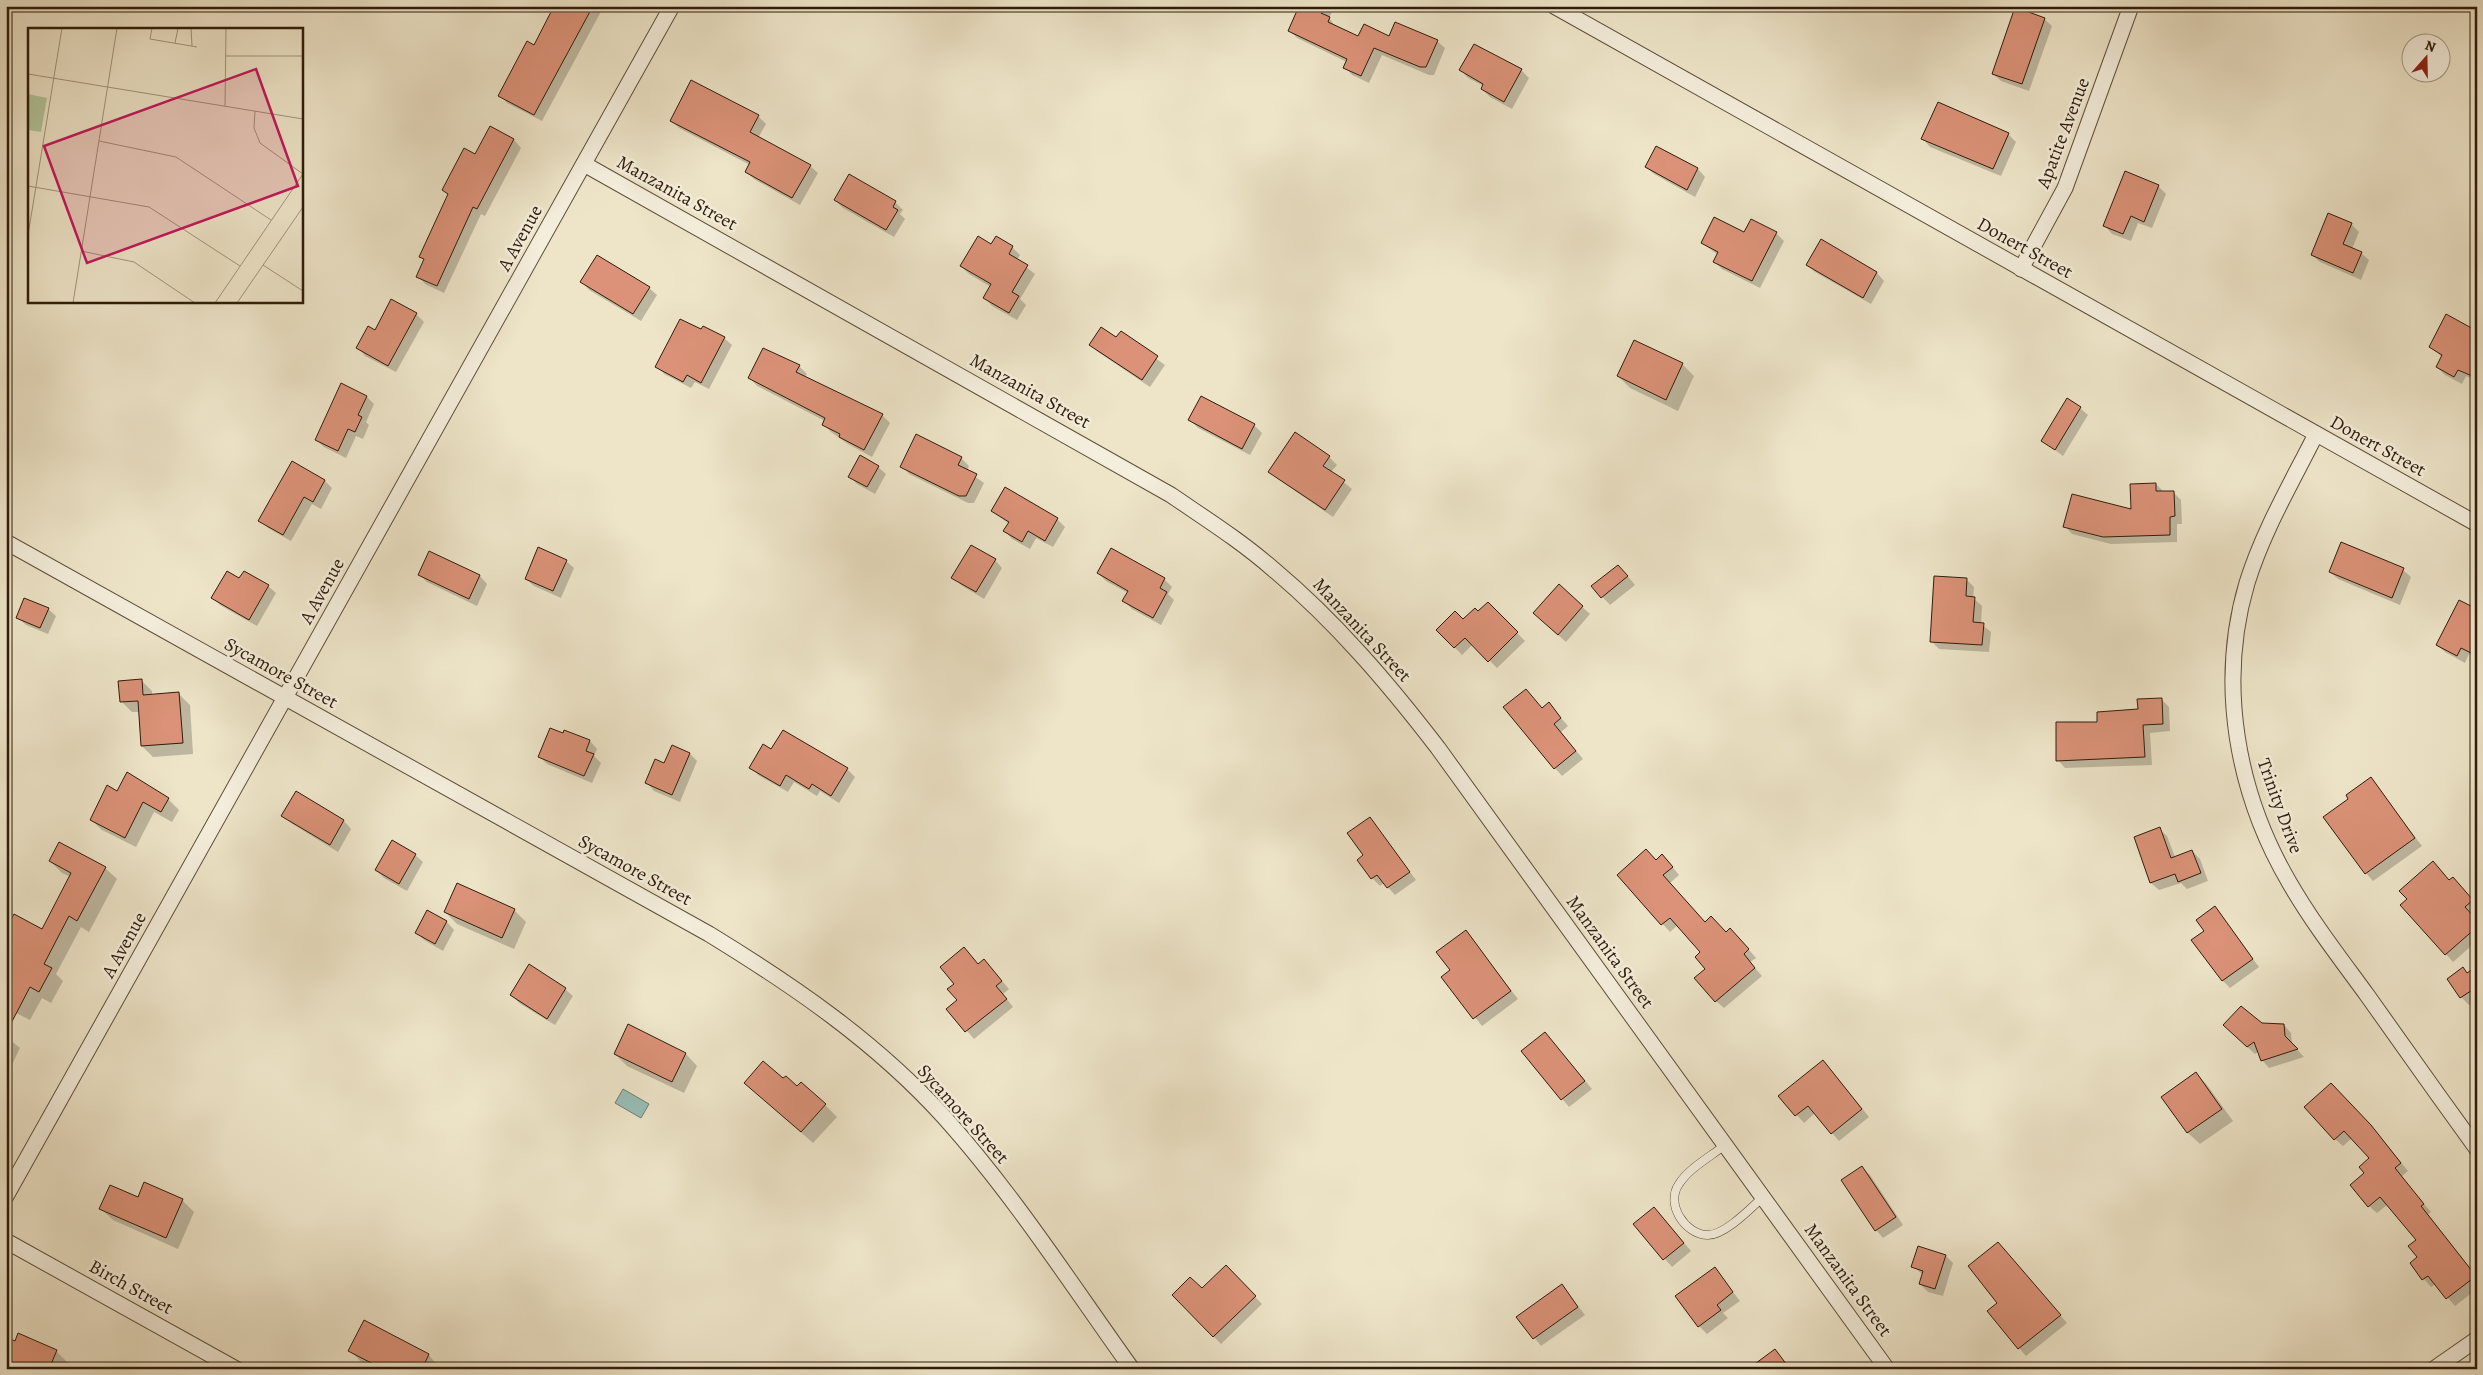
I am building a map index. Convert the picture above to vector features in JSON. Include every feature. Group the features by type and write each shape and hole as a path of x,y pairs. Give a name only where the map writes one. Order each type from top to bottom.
{"street":[{"name":"A Avenue","path":"6,1196 672,6"},
{"name":"Donert Street","path":"1554,6 2477,524"},
{"name":"Apatite Avenue","path":"2021,269 2065,188 2131,6"},
{"name":"Manzanita Street","path":"584,164 1171,495 1223,530 1272,568 1349,640 1406,707 1887,1369"},
{"name":"Trinity Drive","path":"2316,434 2254,562 2242,604 2235,649 2233,688 2242,762 2262,827 2274,855 2303,905 2477,1149"},
{"name":"Sycamore Street","path":"6,542 709,934 792,986 856,1034 929,1102 971,1149 1132,1369"},
{"name":"Birch Street","path":"6,1241 236,1369"},
{"path":"2434,1369 2477,1338"}],"lane":[{"path":"1725,1145 1686,1176 1677,1186 1675,1202 1679,1218 1692,1230 1708,1235 1721,1232 1763,1197"}],"water":[{"path":"623,1089 649,1104 641,1118 615,1103"}],"building":[{"path":"554,6 593,6 534,115 498,96 527,41 534,45"},
{"path":"1299,6 1324,6 1321,13 1330,17 1328,22 1358,36 1364,24 1389,36 1395,22 1438,40 1426,67 1420,67 1374,48 1361,76 1343,68 1347,59 1288,31"},
{"path":"2015,7 2045,18 2022,84 1992,74"},
{"path":"1474,44 1522,69 1504,102 1481,89 1483,84 1459,70"},
{"path":"691,80 759,115 750,132 811,165 792,198 745,172 750,162 670,121"},
{"path":"1938,102 2009,133 1993,169 1921,139"},
{"path":"490,126 514,139 477,209 473,207 437,286 416,277 424,259 419,257 448,194 442,190 464,148 475,154"},
{"path":"1656,146 1698,168 1687,190 1645,167"},
{"path":"2125,171 2159,185 2144,222 2131,216 2123,234 2103,226"},
{"path":"849,174 896,201 893,207 898,210 886,230 834,200"},
{"path":"2328,213 2352,223 2343,244 2362,252 2353,273 2311,255"},
{"path":"1714,217 1744,232 1751,219 1777,232 1752,281 1713,262 1718,252 1701,243"},
{"path":"978,236 991,244 996,236 1013,246 1009,254 1028,265 1012,292 1019,296 1009,313 983,298 991,284 960,266"},
{"path":"1821,239 1877,272 1863,298 1806,265"},
{"path":"597,255 650,287 633,314 580,282"},
{"path":"391,299 417,313 388,366 356,348 368,326 375,330"},
{"path":"2446,314 2477,331 2477,378 2458,370 2454,377 2436,367 2442,355 2429,347"},
{"path":"680,319 701,329 703,326 725,337 701,383 687,375 683,382 655,367"},
{"path":"1101,327 1116,337 1121,331 1158,356 1142,380 1089,345"},
{"path":"1634,340 1683,363 1666,400 1617,376"},
{"path":"763,348 800,365 796,372 883,414 864,450 839,437 840,434 822,425 825,418 748,378"},
{"path":"341,383 367,396 358,415 362,417 355,432 348,429 338,451 315,440"},
{"path":"1201,396 1255,424 1242,449 1188,420"},
{"path":"2067,398 2081,407 2055,450 2041,441"},
{"path":"1295,432 1330,456 1323,466 1345,480 1325,510 1268,472"},
{"path":"916,434 962,457 958,465 977,474 966,496 959,496 900,467"},
{"path":"860,455 879,466 867,487 848,477"},
{"path":"292,461 325,480 313,502 304,497 283,535 258,521"},
{"path":"2156,483 2156,491 2174,491 2175,516 2170,517 2170,535 2103,537 2063,527 2072,494 2131,509 2130,484"},
{"path":"1005,487 1058,518 1045,541 1028,531 1022,542 1003,531 1009,522 991,511"},
{"path":"2341,542 2404,568 2392,598 2329,572"},
{"path":"971,545 996,559 976,592 951,578"},
{"path":"538,547 567,560 553,591 525,579"},
{"path":"1111,548 1165,578 1160,588 1167,592 1153,618 1122,601 1128,591 1097,573"},
{"path":"429,551 480,575 469,599 418,575"},
{"path":"1618,565 1628,576 1601,598 1591,586"},
{"path":"227,571 239,578 244,571 269,585 249,620 211,598"},
{"path":"1934,576 1967,578 1966,596 1975,597 1973,622 1984,623 1982,645 1930,642"},
{"path":"1559,584 1583,606 1558,635 1533,613"},
{"path":"24,598 49,608 40,628 16,618"},
{"path":"2459,600 2477,609 2477,656 2461,648 2457,656 2436,645"},
{"path":"1488,602 1518,632 1488,662 1465,638 1454,648 1436,630 1455,611 1463,619 1475,608 1478,611"},
{"path":"142,679 143,695 179,692 183,743 141,746 138,701 120,702 118,681"},
{"path":"1526,689 1542,708 1549,702 1561,718 1554,724 1576,751 1554,769 1503,707"},
{"path":"2162,698 2163,724 2143,725 2145,757 2056,761 2056,722 2097,722 2097,712 2138,709 2137,699"},
{"path":"550,728 563,733 564,730 590,740 586,751 594,754 584,776 538,757"},
{"path":"783,730 848,768 831,796 812,784 809,789 786,775 780,786 749,768 763,744 771,749"},
{"path":"672,745 690,753 672,795 645,783 655,759 664,763"},
{"path":"127,772 169,798 161,812 143,802 125,838 90,820 107,785 117,791"},
{"path":"2371,777 2415,838 2365,874 2323,817 2348,799 2346,795"},
{"path":"296,791 344,820 330,845 281,816"},
{"path":"1370,817 1410,872 1387,888 1377,875 1371,879 1357,860 1363,855 1347,833"},
{"path":"2160,827 2171,858 2192,850 2201,873 2178,882 2175,874 2150,883 2134,837"},
{"path":"392,840 416,854 399,884 375,870"},
{"path":"59,842 106,867 77,921 69,916 44,964 52,968 39,992 30,987 6,1033 6,929 14,914 42,929 71,873 49,861"},
{"path":"1646,849 1656,860 1662,854 1673,867 1663,875 1705,922 1711,916 1726,932 1730,928 1749,949 1744,954 1755,968 1715,1002 1694,978 1705,969 1695,957 1700,952 1670,918 1661,925 1617,875"},
{"path":"2433,861 2449,880 2453,877 2473,900 2465,907 2477,920 2477,927 2445,955 2400,905 2407,899 2399,891"},
{"path":"457,883 515,909 502,938 444,912"},
{"path":"2215,906 2253,959 2222,981 2191,940 2204,931 2196,920"},
{"path":"427,910 447,921 435,944 415,933"},
{"path":"1466,930 1511,991 1473,1019 1441,977 1450,970 1436,952"},
{"path":"964,947 978,964 984,959 1002,981 996,986 1007,999 965,1032 946,1009 957,1000 947,989 954,984 940,967"},
{"path":"529,964 566,988 547,1019 510,995"},
{"path":"2477,966 2477,987 2460,998 2447,979 2463,967 2467,973"},
{"path":"2241,1006 2262,1023 2284,1024 2285,1036 2298,1049 2261,1061 2254,1042 2247,1047 2223,1025"},
{"path":"628,1024 686,1053 672,1082 614,1054"},
{"path":"1545,1032 1585,1081 1561,1100 1521,1051"},
{"path":"1823,1060 1862,1109 1831,1134 1808,1106 1795,1116 1778,1096"},
{"path":"763,1061 783,1078 786,1076 797,1086 801,1082 826,1104 801,1132 744,1083"},
{"path":"2196,1072 2222,1109 2187,1133 2161,1097"},
{"path":"2331,1083 2371,1125 2401,1163 2395,1168 2424,1204 2421,1206 2476,1276 2446,1299 2428,1276 2422,1280 2410,1263 2417,1257 2408,1246 2416,1240 2380,1197 2368,1207 2350,1185 2364,1173 2359,1167 2369,1158 2344,1131 2334,1140 2304,1107"},
{"path":"1862,1166 1896,1217 1875,1231 1841,1180"},
{"path":"144,1182 183,1199 166,1238 99,1209 110,1185 138,1197"},
{"path":"1654,1207 1684,1243 1663,1260 1633,1224"},
{"path":"1998,1242 2061,1315 2018,1349 1987,1311 1997,1303 1968,1266"},
{"path":"1918,1246 1946,1255 1935,1289 1919,1284 1923,1271 1911,1267"},
{"path":"1226,1265 1256,1296 1213,1337 1172,1295 1190,1277 1202,1288"},
{"path":"1715,1267 1733,1292 1717,1305 1721,1310 1698,1327 1675,1296"},
{"path":"1562,1284 1578,1307 1533,1339 1516,1317"},
{"path":"364,1320 429,1354 422,1369 383,1369 348,1351"},
{"path":"18,1333 57,1350 49,1369 6,1369 6,1337 15,1341"},
{"path":"1775,1349 1790,1369 1748,1369"}]}
